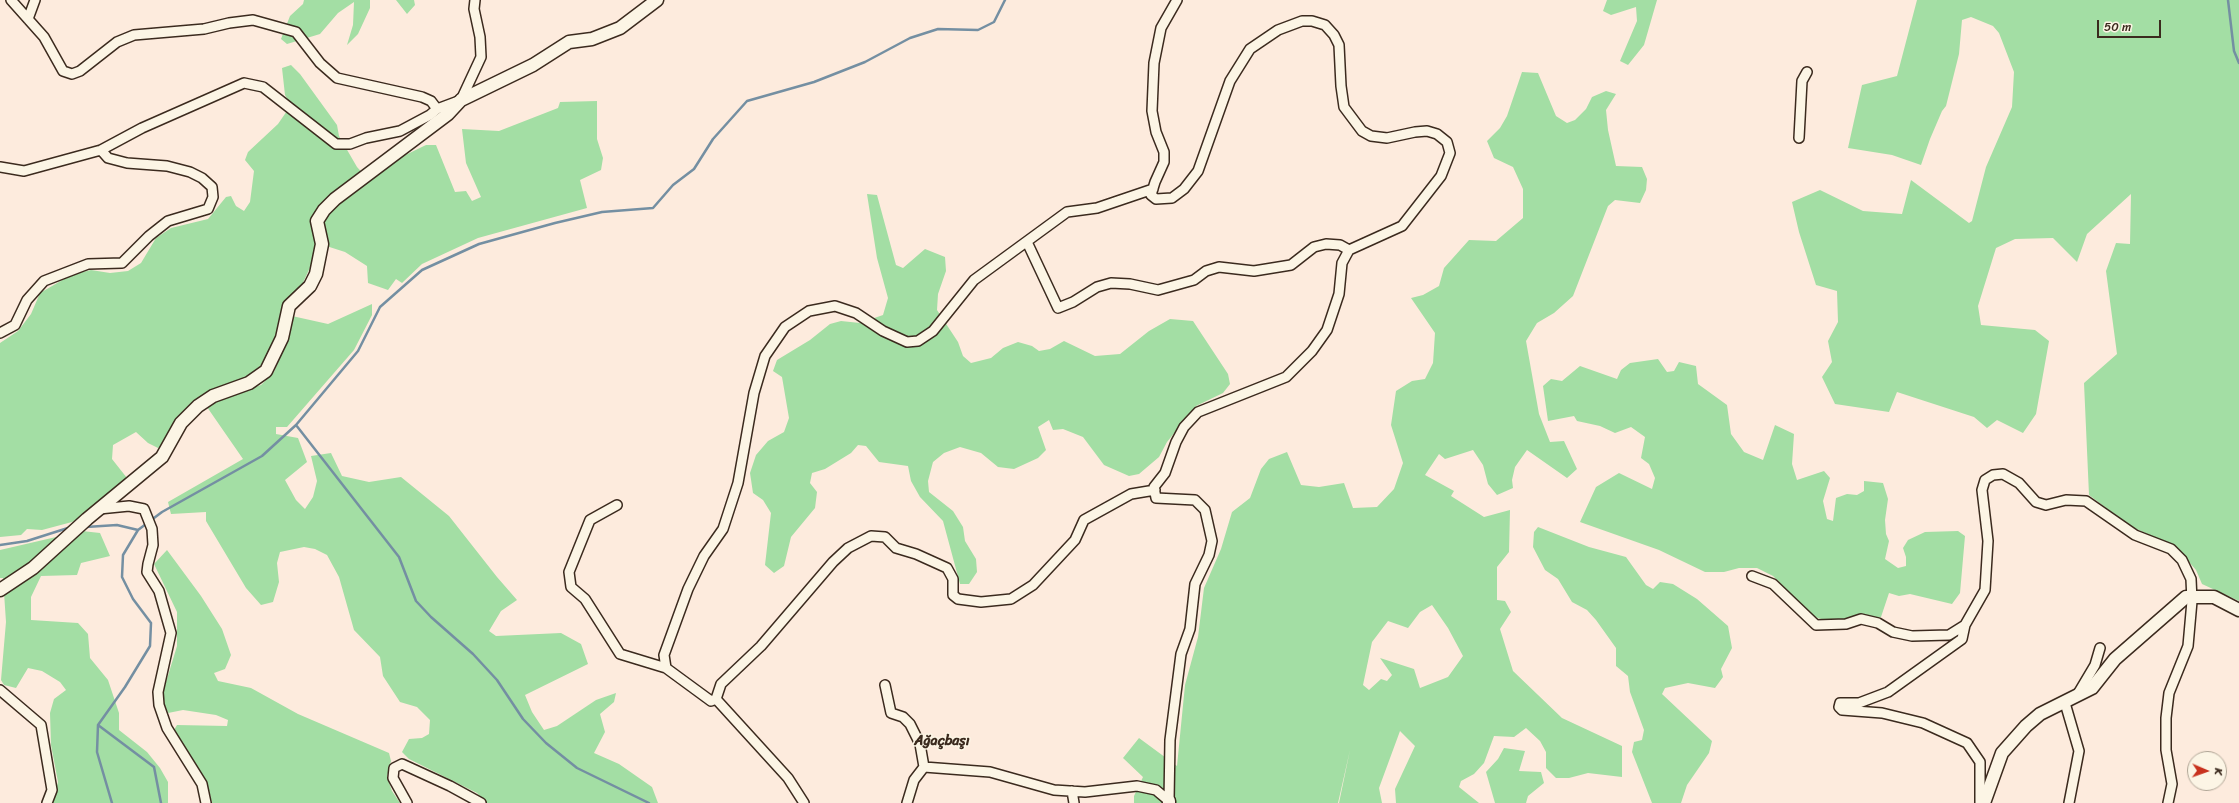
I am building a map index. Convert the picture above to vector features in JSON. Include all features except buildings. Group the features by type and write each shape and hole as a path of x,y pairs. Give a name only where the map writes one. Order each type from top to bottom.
{"street":[{"path":"11,0 44,37 63,71 72,74 80,71 117,42 134,35 204,30 229,23 253,20 296,32 320,63 337,78 422,97 431,101 437,109"},
{"path":"28,20 35,0"},
{"path":"0,590 34,568 99,509 162,457 180,423 198,406 213,396 249,383 266,371 282,338 289,306 310,286 316,274 322,244 318,232 317,221 324,210 383,162 448,114 461,100 481,57 480,36 474,9 475,0"},
{"path":"0,167 24,171 101,150 142,128 244,82 263,87 336,144 350,144 366,138 400,131 430,115 437,109 461,100 534,65 569,42 592,40 620,28 657,0"},
{"path":"1169,802 1170,740 1181,654 1190,629 1195,584 1209,555 1212,540 1205,510 1195,500 1156,498 1154,487 1165,473 1181,432 1198,412 1286,376 1312,351 1327,330 1339,294 1342,263 1349,250 1402,226 1441,176 1450,153 1447,142 1437,134 1427,131 1387,138 1371,136 1362,131 1344,107 1341,86 1339,45 1334,35 1326,25 1312,21 1302,21 1278,30 1250,49 1230,81 1198,171 1184,189 1172,198 1156,199 1151,195 1164,162 1164,152 1156,132 1152,111 1154,63 1161,28 1176,0"},
{"path":"1799,138 1802,81 1807,72"},
{"path":"0,333 15,325 27,300 44,281 88,264 122,263 148,236 168,221 208,209 213,197 212,187 202,178 190,172 167,166 127,163 108,158 101,150"},
{"path":"666,668 664,655 688,589 704,556 723,529 738,483 754,393 765,356 785,326 809,311 835,306 856,313 883,331 907,342 918,341 933,331 974,280 1067,212 1097,208 1153,189"},
{"path":"1027,242 1058,308 1073,302 1097,286 1111,283 1130,284 1158,290 1194,280 1206,271 1219,267 1254,271 1291,265 1314,247 1326,244 1340,245 1349,250"},
{"path":"1980,803 1980,762 1967,743 1923,723 1882,713 1842,710 1839,707 1840,703 1859,703 1888,692 1962,640 1965,625 1985,590 1988,541 1982,490 1985,480 1993,475 2003,474 2019,483 2036,502 2046,505 2066,500 2086,501 2135,535 2171,549 2182,560 2191,579 2192,597 2188,646 2169,693 2166,718 2166,750 2172,784 2168,803"},
{"path":"716,699 721,684 761,646 833,562 848,548 863,538 871,536 885,538 896,548 916,554 947,568 953,579 953,595 958,599 981,602 1012,599 1033,585 1075,540 1084,520 1131,494 1155,490"},
{"path":"617,505 590,520 569,572 572,587 586,599 620,654 666,668 711,701 716,699"},
{"path":"99,509 129,506 144,509 152,530 153,545 148,564 148,572 159,591 171,633 158,692 159,705 167,728 202,784 206,803"},
{"path":"1752,576 1773,584 1816,625 1846,624 1861,619 1878,623 1894,632 1912,636 1950,635 1965,625"},
{"path":"1984,803 2002,753 2040,714 2092,688 2115,659 2186,598 2214,597 2239,610"},
{"path":"2069,803 2079,751 2070,700 2096,665 2100,648"},
{"path":"885,685 891,713 903,717 910,724 920,744 924,767 914,780 907,803"},
{"path":"0,690 41,725 52,790 47,803"},
{"path":"716,699 788,778 804,803"},
{"path":"407,803 393,778 394,768 402,764 450,786 481,803"},
{"path":"924,767 990,772 1054,790 1085,792 1137,786 1156,790 1169,802"},
{"path":"1072,791 1074,803"}],"green space":[{"path":"304,0 370,0 370,8 358,34 347,45 353,25 354,2 338,13 320,34 287,44 281,39 290,16 303,4"},
{"path":"396,0 414,0 415,5 407,14"},
{"path":"1607,0 1657,0 1644,45 1628,65 1620,61 1637,21 1636,7 1611,15 1603,11"},
{"path":"1917,0 2239,0 2239,601 2202,584 2196,570 2176,547 2130,526 2089,495 2084,383 2117,354 2106,271 2116,243 2130,244 2131,194 2087,234 2077,262 2053,238 2015,239 1996,248 1978,306 1981,325 2035,330 2049,341 2036,414 2023,433 1997,420 1987,428 1974,417 1897,392 1889,412 1835,404 1822,377 1832,362 1828,341 1838,322 1837,291 1816,285 1799,232 1792,202 1820,190 1863,211 1902,214 1911,180 1969,223 1972,221 1986,167 2012,107 2014,72 1999,33 1993,26 1971,17 1962,20 1959,54 1946,106 1942,111 1930,139 1921,165 1892,155 1848,148 1862,85 1897,76"},
{"path":"291,65 300,74 337,125 339,136 357,167 367,178 391,162 426,145 436,145 455,192 466,191 472,201 481,197 466,163 462,129 499,131 558,108 560,102 597,101 597,139 603,158 601,170 580,180 587,208 478,238 422,264 402,283 396,279 388,290 368,283 367,266 345,252 317,243 313,261 301,287 280,318 271,353 250,378 195,401 175,423 166,444 158,448 148,443 136,432 113,445 112,459 127,478 88,513 72,522 42,530 27,529 21,535 0,537 0,343 18,331 31,314 40,293 71,275 91,270 110,273 128,271 141,263 156,238 171,228 208,219 226,197 231,196 236,206 244,211 250,202 254,171 245,160 248,152 278,124 291,105 285,95 282,68"},
{"path":"1522,72 1538,73 1556,116 1567,123 1575,120 1586,109 1592,97 1606,91 1616,94 1606,110 1608,130 1616,166 1642,167 1647,179 1646,190 1640,203 1615,200 1608,206 1573,296 1554,313 1537,323 1526,341 1539,414 1550,442 1564,441 1577,469 1567,478 1527,450 1515,467 1512,480 1513,488 1497,495 1488,484 1483,465 1473,450 1445,459 1439,454 1425,475 1454,491 1451,496 1484,517 1510,510 1509,552 1497,567 1497,600 1505,601 1511,612 1500,629 1513,671 1562,718 1622,746 1622,777 1588,773 1569,778 1556,778 1546,768 1546,752 1540,741 1526,728 1514,737 1494,736 1484,763 1474,774 1461,781 1459,787 1479,803 1396,803 1395,789 1415,746 1400,731 1379,788 1382,803 1339,803 1350,750 1338,803 1134,803 1134,796 1143,777 1123,758 1139,738 1177,766 1185,685 1198,637 1204,588 1221,549 1232,512 1250,498 1261,469 1269,459 1287,452 1301,485 1319,487 1344,483 1353,508 1377,507 1394,489 1403,463 1391,425 1396,391 1412,381 1425,379 1433,363 1435,333 1411,298 1423,295 1439,286 1444,268 1469,240 1496,241 1523,218 1523,189 1513,167 1494,158 1487,141 1500,128 1507,116","holes":["1432,605 1448,628 1463,656 1448,677 1420,688 1414,669 1380,658 1392,675 1387,681 1381,679 1369,690 1363,685 1372,642 1388,621 1408,628 1420,612"]},
{"path":"867,194 877,195 896,265 903,268 925,249 945,257 946,271 938,294 937,310 958,342 963,356 971,363 991,358 1003,348 1018,342 1032,346 1039,351 1050,349 1064,341 1095,356 1120,354 1149,331 1170,319 1193,321 1228,374 1230,384 1223,393 1196,406 1167,442 1159,457 1139,474 1129,476 1104,465 1083,437 1063,429 1053,430 1049,420 1038,427 1046,450 1038,458 1014,469 998,467 981,453 960,447 944,453 933,462 928,481 929,492 953,511 963,527 965,541 976,559 977,572 969,584 960,584 943,521 920,497 911,481 908,466 879,462 866,446 858,445 851,453 825,469 812,473 810,483 817,492 815,508 791,537 784,566 774,573 765,565 771,513 763,500 753,493 750,473 756,455 768,441 784,432 789,418 782,377 773,371 777,360 810,340 830,324 841,321 860,323 883,315 888,298 877,258"},
{"path":"372,304 372,315 354,350 287,427 276,427 276,434 298,438 307,462 285,480 296,500 305,509 313,497 317,481 311,456 331,453 342,476 369,482 401,477 449,516 517,600 501,611 489,631 496,636 561,633 581,644 588,664 525,695 532,712 544,730 557,726 596,700 616,693 614,702 600,714 605,732 594,753 619,764 652,787 658,803 486,803 477,793 409,759 402,752 409,739 422,738 429,734 430,720 417,707 400,702 383,676 380,657 354,630 339,577 327,555 315,549 304,547 280,552 277,563 279,582 273,602 261,605 246,588 206,521 206,512 171,514 168,502 243,459 207,407 211,401 261,385 274,372 288,338 292,316 328,324"},
{"path":"1658,359 1667,372 1674,371 1679,362 1696,366 1698,384 1727,405 1731,434 1744,452 1763,460 1775,425 1794,434 1792,464 1797,480 1824,471 1830,478 1823,501 1827,519 1833,521 1836,498 1847,494 1857,495 1864,491 1864,481 1883,483 1888,499 1885,520 1886,534 1889,541 1885,559 1898,568 1906,566 1906,557 1903,548 1908,540 1925,532 1958,531 1965,536 1960,593 1952,604 1910,594 1899,596 1889,593 1881,617 1874,619 1857,617 1829,621 1814,617 1773,576 1757,568 1739,568 1724,572 1705,572 1659,550 1580,522 1596,487 1619,473 1652,489 1655,478 1649,464 1641,458 1645,437 1631,427 1615,433 1600,426 1577,421 1574,416 1548,421 1543,386 1551,379 1562,381 1580,366 1617,379 1621,370 1630,363"},
{"path":"1538,527 1589,547 1626,557 1646,585 1653,589 1660,582 1673,584 1697,599 1728,626 1732,648 1721,669 1723,677 1715,688 1688,683 1665,688 1662,694 1712,741 1709,753 1687,785 1681,803 1652,803 1632,752 1634,742 1642,740 1644,730 1630,692 1628,676 1616,666 1616,648 1596,620 1587,610 1572,602 1558,579 1545,570 1533,547 1534,532"},
{"path":"82,531 100,533 110,556 81,563 77,575 41,576 31,597 31,620 78,623 88,634 90,658 108,680 119,713 119,730 147,752 160,768 168,782 168,803 52,803 58,782 51,745 50,713 54,699 66,690 60,682 42,671 28,668 16,688 4,685 1,680 6,622 3,578 0,578 0,550"},
{"path":"167,550 201,596 222,629 231,655 225,669 214,673 218,681 251,688 298,714 389,753 391,761 387,777 392,791 400,803 212,803 209,790 186,754 174,730 177,725 227,726 228,720 216,715 183,710 168,713 165,706 163,692 177,646 177,612 154,564"},
{"path":"1504,748 1525,751 1519,771 1541,772 1544,783 1528,796 1526,803 1495,803 1486,772 1498,759"}],"waterway":[{"path":"86,527 117,525 138,530 162,512 262,456 296,425 358,351 380,307 422,270 479,244 555,223 602,212 653,208 673,185 694,169 713,139 747,101 814,82 865,62 910,38 938,29 978,30 994,22 1005,0"},
{"path":"2228,0 2234,51 2239,63"},
{"path":"296,425 399,557 416,601 431,617 473,654 497,680 523,719 546,743 577,768 649,803"},
{"path":"0,545 27,541 71,527"},
{"path":"112,803 97,752 98,725 125,687 150,646 151,623 133,599 122,577 123,555 138,530"},
{"path":"98,725 154,767 161,803"}],"district":[{"name":"Ağaçbaşı","path":"942,741"}]}
